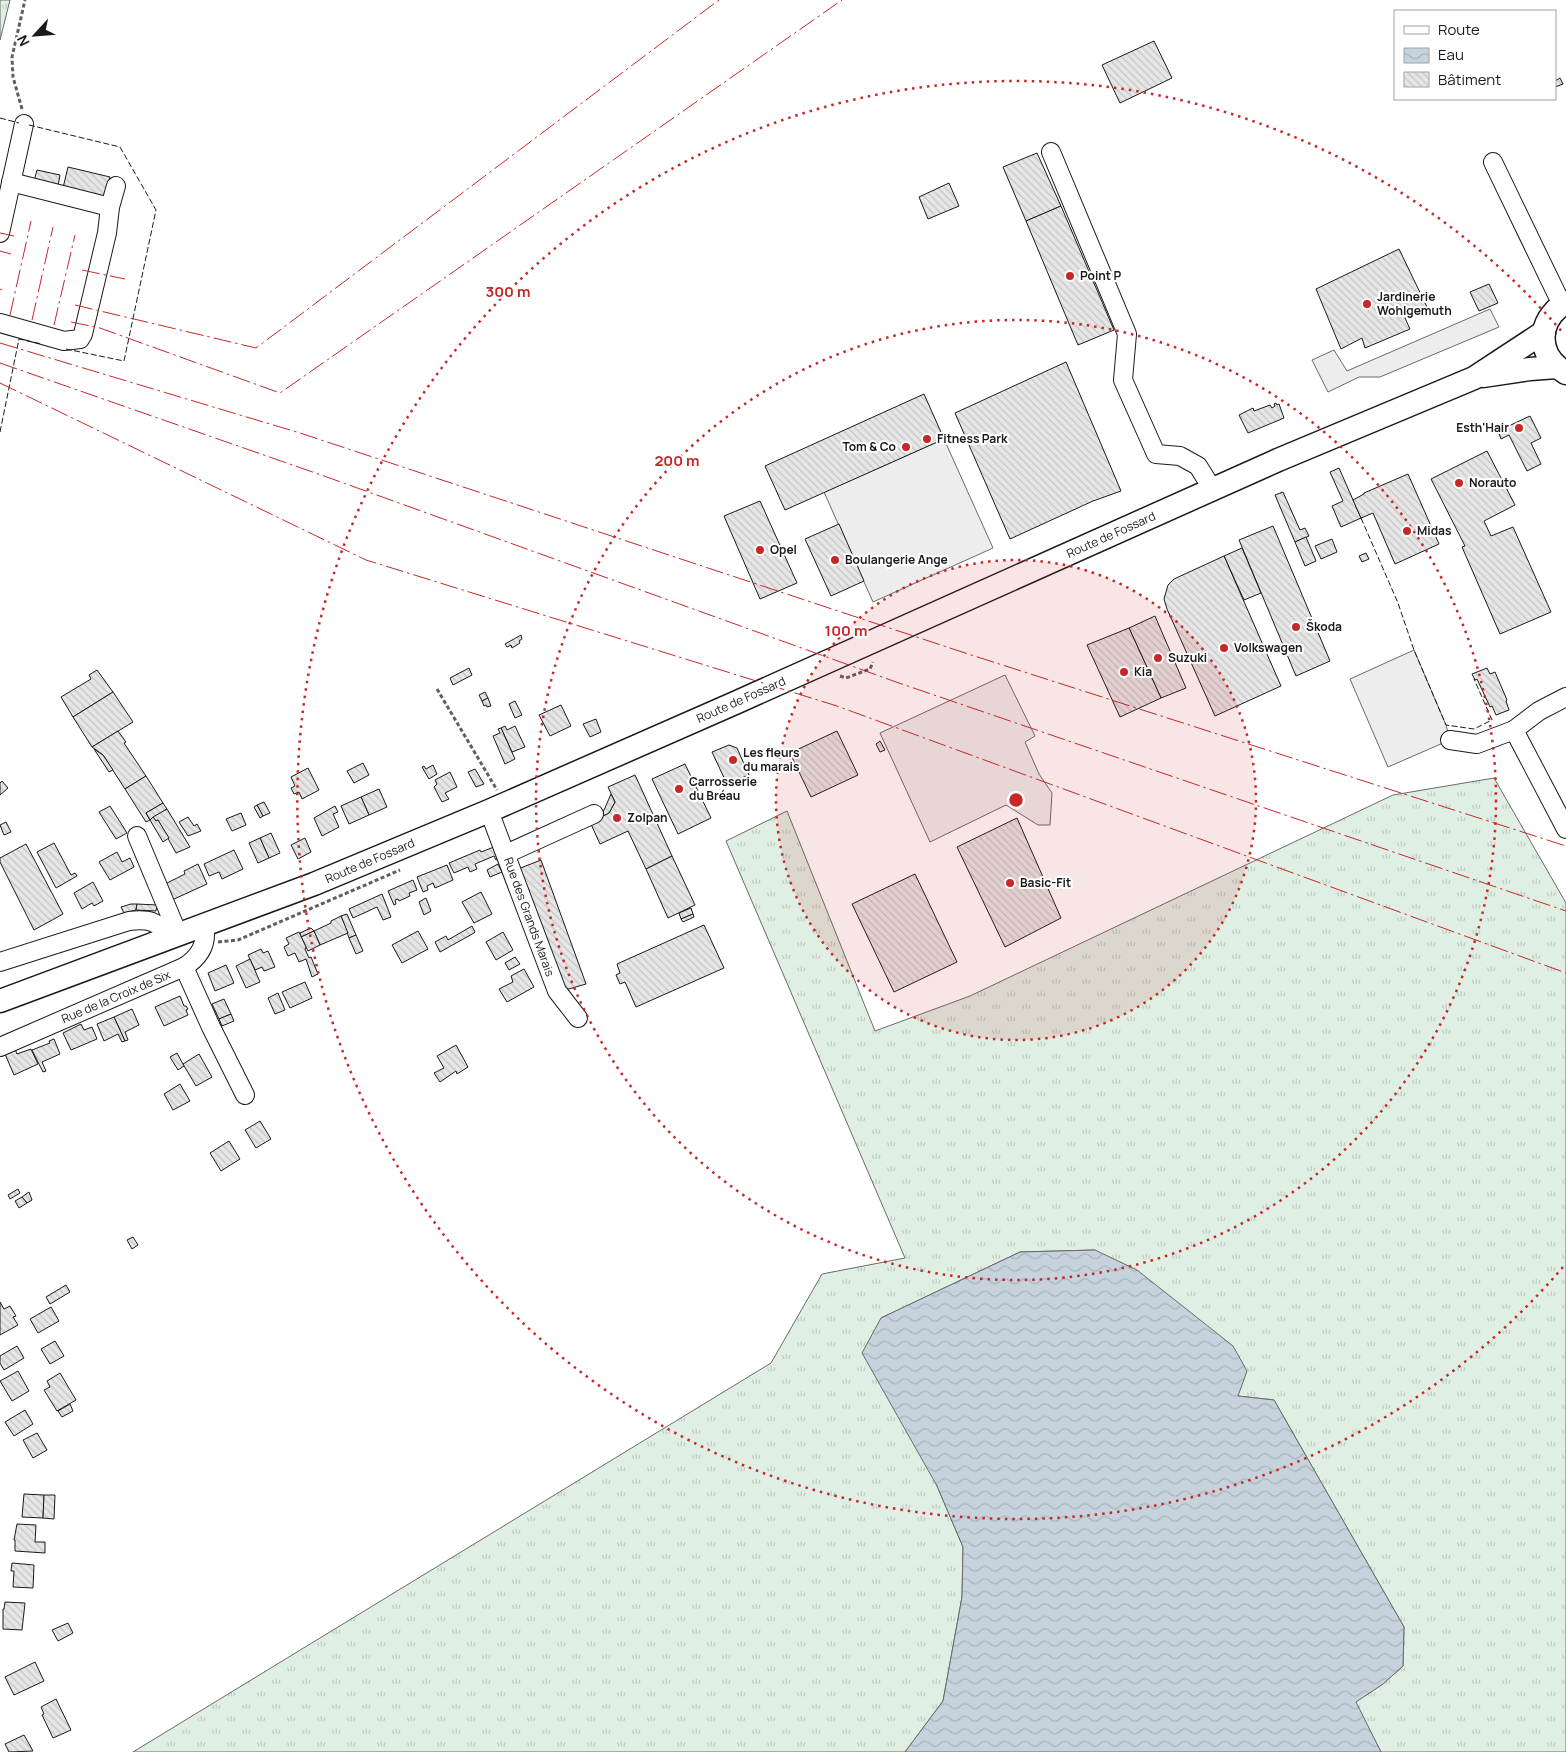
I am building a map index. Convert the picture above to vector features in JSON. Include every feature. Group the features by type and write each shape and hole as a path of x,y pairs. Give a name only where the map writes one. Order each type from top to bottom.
{"main road":[{"path":"1561,370 1548,357 1544,345 1544,332 1548,319 1556,308 1564,304"},
{"path":"1474,378 1544,332"},
{"path":"1474,378 1530,369 1561,370"},
{"name":"Route de Fossard","path":"0,1001 314,884 497,808 1278,460 1474,378"}],"street":[{"path":"0,233 24,124"},
{"path":"1051,152 1127,334 1123,380 1156,454 1180,456 1198,466 1212,490"},
{"path":"1493,162 1564,304"},
{"path":"11,182 110,207"},
{"path":"0,323 64,341 80,339 83,334 107,233 110,207 116,186"},
{"path":"1450,740 1477,744 1514,730 1539,711 1566,697"},
{"path":"1514,730 1566,829"},
{"name":"Rue des Grands Marais","path":"497,808 506,854 557,991 578,1018"},
{"path":"506,854 594,814"},
{"path":"137,836 173,936"},
{"path":"0,962 129,922 142,920 156,923 173,936"},
{"name":"Rue de la Croix de Six","path":"0,1047 184,967 195,960 204,943 206,935 204,924"},
{"path":"184,967 211,1028 245,1095"}],"path":[{"path":"24,124 13,77 12,57 25,0"},
{"path":"437,689 497,808"}],"green space":[{"path":"0,0 10,0 0,40"},
{"path":"1494,778 1566,903 1566,1752 1381,1752 1355,1702 1383,1684 1403,1666 1404,1627 1274,1400 1238,1396 1095,1250 1020,1252 881,1318 937,1486 963,1547 962,1597 943,1701 905,1752 133,1752 771,1363 822,1274 905,1258 726,841 787,811 875,1031 970,996 1393,795"}],"shaded area":[{"path":"1490,309 1499,327 1380,377 1359,377 1328,392 1312,360 1334,350 1347,371"},
{"path":"944,439 993,548 873,602 824,492"},
{"path":"1414,650 1446,725 1450,740 1388,767 1350,679"},
{"path":"1005,675 1035,736 1025,742 1039,774 1052,793 1050,825 1038,825 1006,805 930,842 880,733"}],"water":[{"path":"1095,1250 1137,1270 1233,1346 1247,1371 1238,1396 1274,1400 1404,1627 1403,1666 1383,1684 1356,1702 1381,1752 905,1752 943,1701 962,1597 963,1547 937,1486 862,1353 881,1318 1020,1252"}],"building":[{"path":"1154,41 1172,78 1120,103 1102,65"},
{"path":"1560,78 1563,84 1556,87 1556,80"},
{"path":"1037,153 1061,206 1026,221 1003,167"},
{"path":"68,167 110,177 105,198 63,188"},
{"path":"37,170 60,175 58,186 34,181"},
{"path":"949,183 959,206 928,219 919,197"},
{"name":"Point P","path":"1061,206 1114,330 1078,345 1026,221"},
{"path":"1399,249 1427,307 1405,318 1410,329 1365,348 1362,338 1341,349 1316,289"},
{"path":"1489,284 1498,303 1479,311 1470,292"},
{"path":"1066,362 1121,491 1093,501 1010,539 955,413"},
{"path":"924,394 944,439 785,510 765,466"},
{"path":"1276,403 1277,405 1279,404 1284,418 1248,433 1239,415 1253,408 1254,411 1270,405 1272,408"},
{"path":"1530,416 1541,438 1531,443 1541,464 1527,471 1509,435 1501,439 1498,431"},
{"path":"1487,451 1515,505 1484,521 1491,536 1513,527 1551,612 1500,634 1462,547 1465,546 1431,479"},
{"path":"1339,468 1361,518 1341,527 1332,506 1343,501 1330,472"},
{"name":"Midas","path":"1408,474 1439,544 1395,564 1373,513 1361,518 1353,500 1364,493"},
{"path":"1283,492 1300,530 1305,528 1309,536 1295,542 1275,495"},
{"name":"Opel","path":"760,501 797,583 760,599 724,516"},
{"name":"Boulangerie Ange","path":"839,524 864,581 831,596 805,539"},
{"name":"Škoda","path":"1273,526 1330,661 1296,676 1239,540"},
{"path":"1306,537 1316,561 1305,566 1295,542"},
{"path":"1332,539 1337,552 1321,559 1315,546"},
{"path":"1242,548 1261,593 1244,600 1224,556"},
{"path":"1366,553 1369,559 1362,562 1359,556"},
{"name":"Volkswagen","path":"1224,556 1281,686 1215,716 1164,599 1168,585 1174,579"},
{"name":"Suzuki","path":"1155,616 1186,688 1161,698 1129,628"},
{"name":"Kia","path":"1129,628 1161,698 1120,717 1087,645"},
{"path":"521,635 520,643 512,648 511,645 507,647 505,644"},
{"path":"469,668 472,675 453,685 450,678"},
{"path":"1487,668 1490,674 1495,672 1507,700 1509,710 1496,715 1492,706 1490,707 1477,679 1475,680 1472,674"},
{"path":"97,670 113,692 73,717 61,697 91,679 89,675"},
{"path":"113,692 133,722 92,747 73,717"},
{"path":"485,692 488,698 482,701 479,695"},
{"path":"488,698 491,706 487,707 486,705 484,706 482,701"},
{"path":"515,701 522,715 515,718 509,704"},
{"path":"561,705 571,726 550,736 539,715"},
{"path":"596,719 601,732 590,737 583,724"},
{"path":"505,726 507,730 515,726 525,747 512,752 501,728"},
{"path":"501,728 515,759 505,764 493,736 500,733 498,729"},
{"path":"118,731 146,776 125,789 103,755 92,747"},
{"path":"837,731 858,775 811,797 790,753"},
{"path":"880,741 885,750 880,752 876,744"},
{"path":"729,745 737,748 749,775 727,784 712,752"},
{"path":"94,749 103,755 113,770 109,772"},
{"path":"363,763 369,775 354,783 347,771"},
{"path":"685,764 711,818 678,834 652,779"},
{"path":"433,765 437,774 429,779 422,767 424,766 426,769"},
{"path":"308,768 319,790 302,799 299,792 294,794 291,788 295,786 291,777"},
{"path":"475,769 484,784 476,787 468,772"},
{"path":"450,772 457,787 445,793 449,799 442,802 434,787 437,784 435,780"},
{"path":"635,775 672,856 646,869 628,831 600,844 590,822 609,813 615,802 608,787"},
{"path":"146,776 163,803 146,813 150,820 146,822 125,789"},
{"path":"2,781 8,788 0,795 0,783"},
{"path":"379,789 387,807 369,815 361,797"},
{"path":"611,794 615,802 609,813 601,817"},
{"path":"361,797 369,815 349,824 341,806"},
{"path":"264,802 270,813 263,816 257,805"},
{"path":"163,803 167,809 150,820 146,813"},
{"path":"257,805 263,816 260,818 254,807"},
{"path":"110,806 127,833 116,839 99,812"},
{"path":"335,806 338,812 333,814 339,827 322,836 314,818"},
{"path":"167,809 190,847 176,853 158,820 156,821 153,817"},
{"path":"241,813 246,825 232,831 226,819"},
{"path":"153,817 156,821 158,820 169,838 163,842 150,820"},
{"path":"188,817 194,826 197,824 201,831 188,836 179,822"},
{"name":"Basic-Fit","path":"1017,818 1061,918 1005,947 957,847"},
{"path":"6,822 11,832 4,835 0,825"},
{"path":"271,833 280,853 269,858 260,838"},
{"path":"260,838 269,858 258,863 249,843"},
{"path":"305,838 311,852 298,859 291,845"},
{"path":"54,843 71,875 75,873 77,876 56,888 37,852"},
{"path":"26,844 63,914 34,930 0,862 0,858"},
{"path":"494,847 498,859 496,860 494,856 475,864 477,869 470,872 468,867 454,873 449,863 480,850 481,852"},
{"path":"234,850 243,869 222,879 219,872 209,876 204,864"},
{"path":"117,852 122,862 130,858 134,867 110,880 99,862"},
{"path":"672,856 695,905 668,918 646,869"},
{"path":"541,860 586,984 562,991 518,869"},
{"path":"198,864 207,884 172,900 165,884 185,874 184,871"},
{"path":"498,864 502,872 490,877 487,870"},
{"path":"447,865 453,880 435,888 433,883 427,886 428,890 423,892 417,877"},
{"path":"915,874 957,962 894,992 852,904"},
{"path":"413,880 417,890 409,893 410,896 399,901 398,899 395,900 396,904 394,905 388,891"},
{"path":"93,882 103,901 94,906 92,903 82,909 74,893"},
{"path":"481,892 492,914 474,923 462,902"},
{"path":"382,894 391,917 383,920 377,907 353,918 349,909"},
{"path":"426,898 431,911 424,915 419,902"},
{"path":"137,904 136,910 124,913 121,907"},
{"path":"137,904 157,905 156,911 136,910"},
{"path":"691,908 693,914 681,919 679,913"},
{"path":"347,914 356,935 349,938 341,916"},
{"path":"693,914 694,917 683,922 681,919"},
{"path":"341,916 348,933 320,945 314,931"},
{"path":"704,925 724,968 636,1007 625,982 620,984 616,975 620,973 617,964"},
{"path":"472,926 474,933 440,952 435,942 446,936 448,940"},
{"path":"311,928 314,931 301,937 300,933"},
{"path":"314,931 320,945 308,951 301,937"},
{"path":"418,931 428,949 402,963 392,945"},
{"path":"299,932 309,958 311,957 318,974 312,977 306,959 299,962 295,953 288,956 284,947 289,944 286,938"},
{"path":"503,932 513,950 496,960 486,942"},
{"path":"356,935 363,951 356,954 349,938"},
{"path":"261,949 263,953 268,951 275,967 264,971 262,967 255,970 248,955"},
{"path":"515,957 520,964 509,970 505,963"},
{"path":"250,959 260,982 246,988 236,966"},
{"path":"226,965 234,983 215,991 208,973"},
{"path":"524,969 534,987 507,1002 499,989 513,982 511,976"},
{"path":"305,982 312,998 290,1008 282,992"},
{"path":"278,993 285,1010 275,1014 268,998"},
{"path":"180,996 184,1006 188,1009 186,1010 188,1015 164,1026 155,1007"},
{"path":"224,999 231,1014 219,1019 212,1004"},
{"path":"132,1009 139,1025 125,1032 128,1040 125,1041 114,1017"},
{"path":"231,1014 234,1021 222,1026 219,1019"},
{"path":"114,1017 125,1041 122,1042 118,1034 104,1041 97,1024"},
{"path":"81,1024 84,1030 92,1027 97,1039 71,1050 63,1033"},
{"path":"54,1039 60,1054 42,1062 46,1071 43,1072 32,1050 50,1043 49,1041"},
{"path":"456,1045 468,1067 457,1074 456,1071 440,1082 434,1073 444,1068 437,1056"},
{"path":"15,1049 17,1054 31,1049 38,1064 14,1075 5,1054"},
{"path":"177,1053 184,1066 178,1070 170,1057"},
{"path":"199,1054 212,1077 196,1086 183,1064"},
{"path":"180,1084 190,1101 173,1110 164,1094"},
{"path":"260,1121 271,1139 256,1148 245,1130"},
{"path":"229,1141 240,1159 221,1171 210,1153"},
{"path":"18,1189 20,1193 10,1199 8,1195"},
{"path":"29,1192 32,1200 27,1203 22,1197"},
{"path":"22,1197 27,1203 19,1208 15,1201"},
{"path":"133,1237 138,1245 132,1249 127,1240"},
{"path":"66,1285 70,1292 50,1304 46,1297"},
{"path":"0,1302 4,1309 10,1306 16,1316 13,1317 18,1325 0,1335"},
{"path":"51,1307 59,1321 38,1333 30,1319"},
{"path":"55,1341 64,1356 50,1364 41,1349"},
{"path":"17,1346 24,1358 4,1370 0,1363 0,1356"},
{"path":"18,1371 29,1391 12,1401 0,1381"},
{"path":"60,1373 76,1400 57,1411 44,1390 50,1387 47,1381"},
{"path":"70,1404 73,1411 62,1417 58,1411"},
{"path":"25,1410 33,1424 14,1436 5,1422"},
{"path":"37,1433 47,1450 33,1458 23,1440"},
{"path":"24,1494 44,1495 43,1518 22,1517"},
{"path":"44,1495 55,1495 54,1519 43,1518"},
{"path":"17,1524 36,1525 35,1542 45,1542 45,1553 15,1551 14,1540"},
{"path":"12,1563 34,1565 33,1588 13,1587 14,1571 11,1571"},
{"path":"5,1602 25,1603 22,1630 3,1629"},
{"path":"68,1623 73,1633 58,1641 52,1630"},
{"path":"35,1662 44,1681 14,1695 5,1677"},
{"path":"56,1699 71,1730 53,1738 42,1715 44,1714 41,1707"},
{"path":"24,1735 33,1751 9,1752 5,1744"}],"fence":[{"path":"0,118 19,123"},
{"path":"29,125 120,147 156,210 124,361 66,349"},
{"path":"0,432 19,339 42,344"},
{"path":"1361,518 1398,603 1414,650 1446,725 1474,729 1492,720 1474,679"}],"power":[{"path":"75,305 256,348 719,0"},
{"path":"71,322 100,328 280,393 842,0"},
{"path":"10,315 31,221"},
{"path":"32,320 53,227"},
{"path":"0,233 14,236"},
{"path":"54,325 75,235"},
{"path":"0,251 11,254"},
{"path":"82,270 125,279"},
{"path":"0,343 300,433 962,652 1566,846"},
{"path":"0,363 324,476 896,682 1566,911"},
{"path":"0,383 366,560 837,706 1566,973"}],"place":[{"name":"Point P","path":"1070,276"},
{"name":"Jardinerie Wohlgemuth","path":"1367,304"},
{"name":"Esth'Hair","path":"1519,428"},
{"name":"Fitness Park","path":"927,439"},
{"name":"Tom & Co","path":"906,447"},
{"name":"Norauto","path":"1459,483"},
{"name":"Midas","path":"1407,531"},
{"name":"Opel","path":"760,550"},
{"name":"Boulangerie Ange","path":"835,560"},
{"name":"Škoda","path":"1296,627"},
{"name":"Volkswagen","path":"1224,648"},
{"name":"Suzuki","path":"1158,658"},
{"name":"Kia","path":"1124,672"},
{"name":"Les fleurs du marais","path":"733,760"},
{"name":"Carrosserie du Bréau","path":"679,789"},
{"name":"Zolpan","path":"617,818"},
{"name":"Basic-Fit","path":"1010,883"}]}
